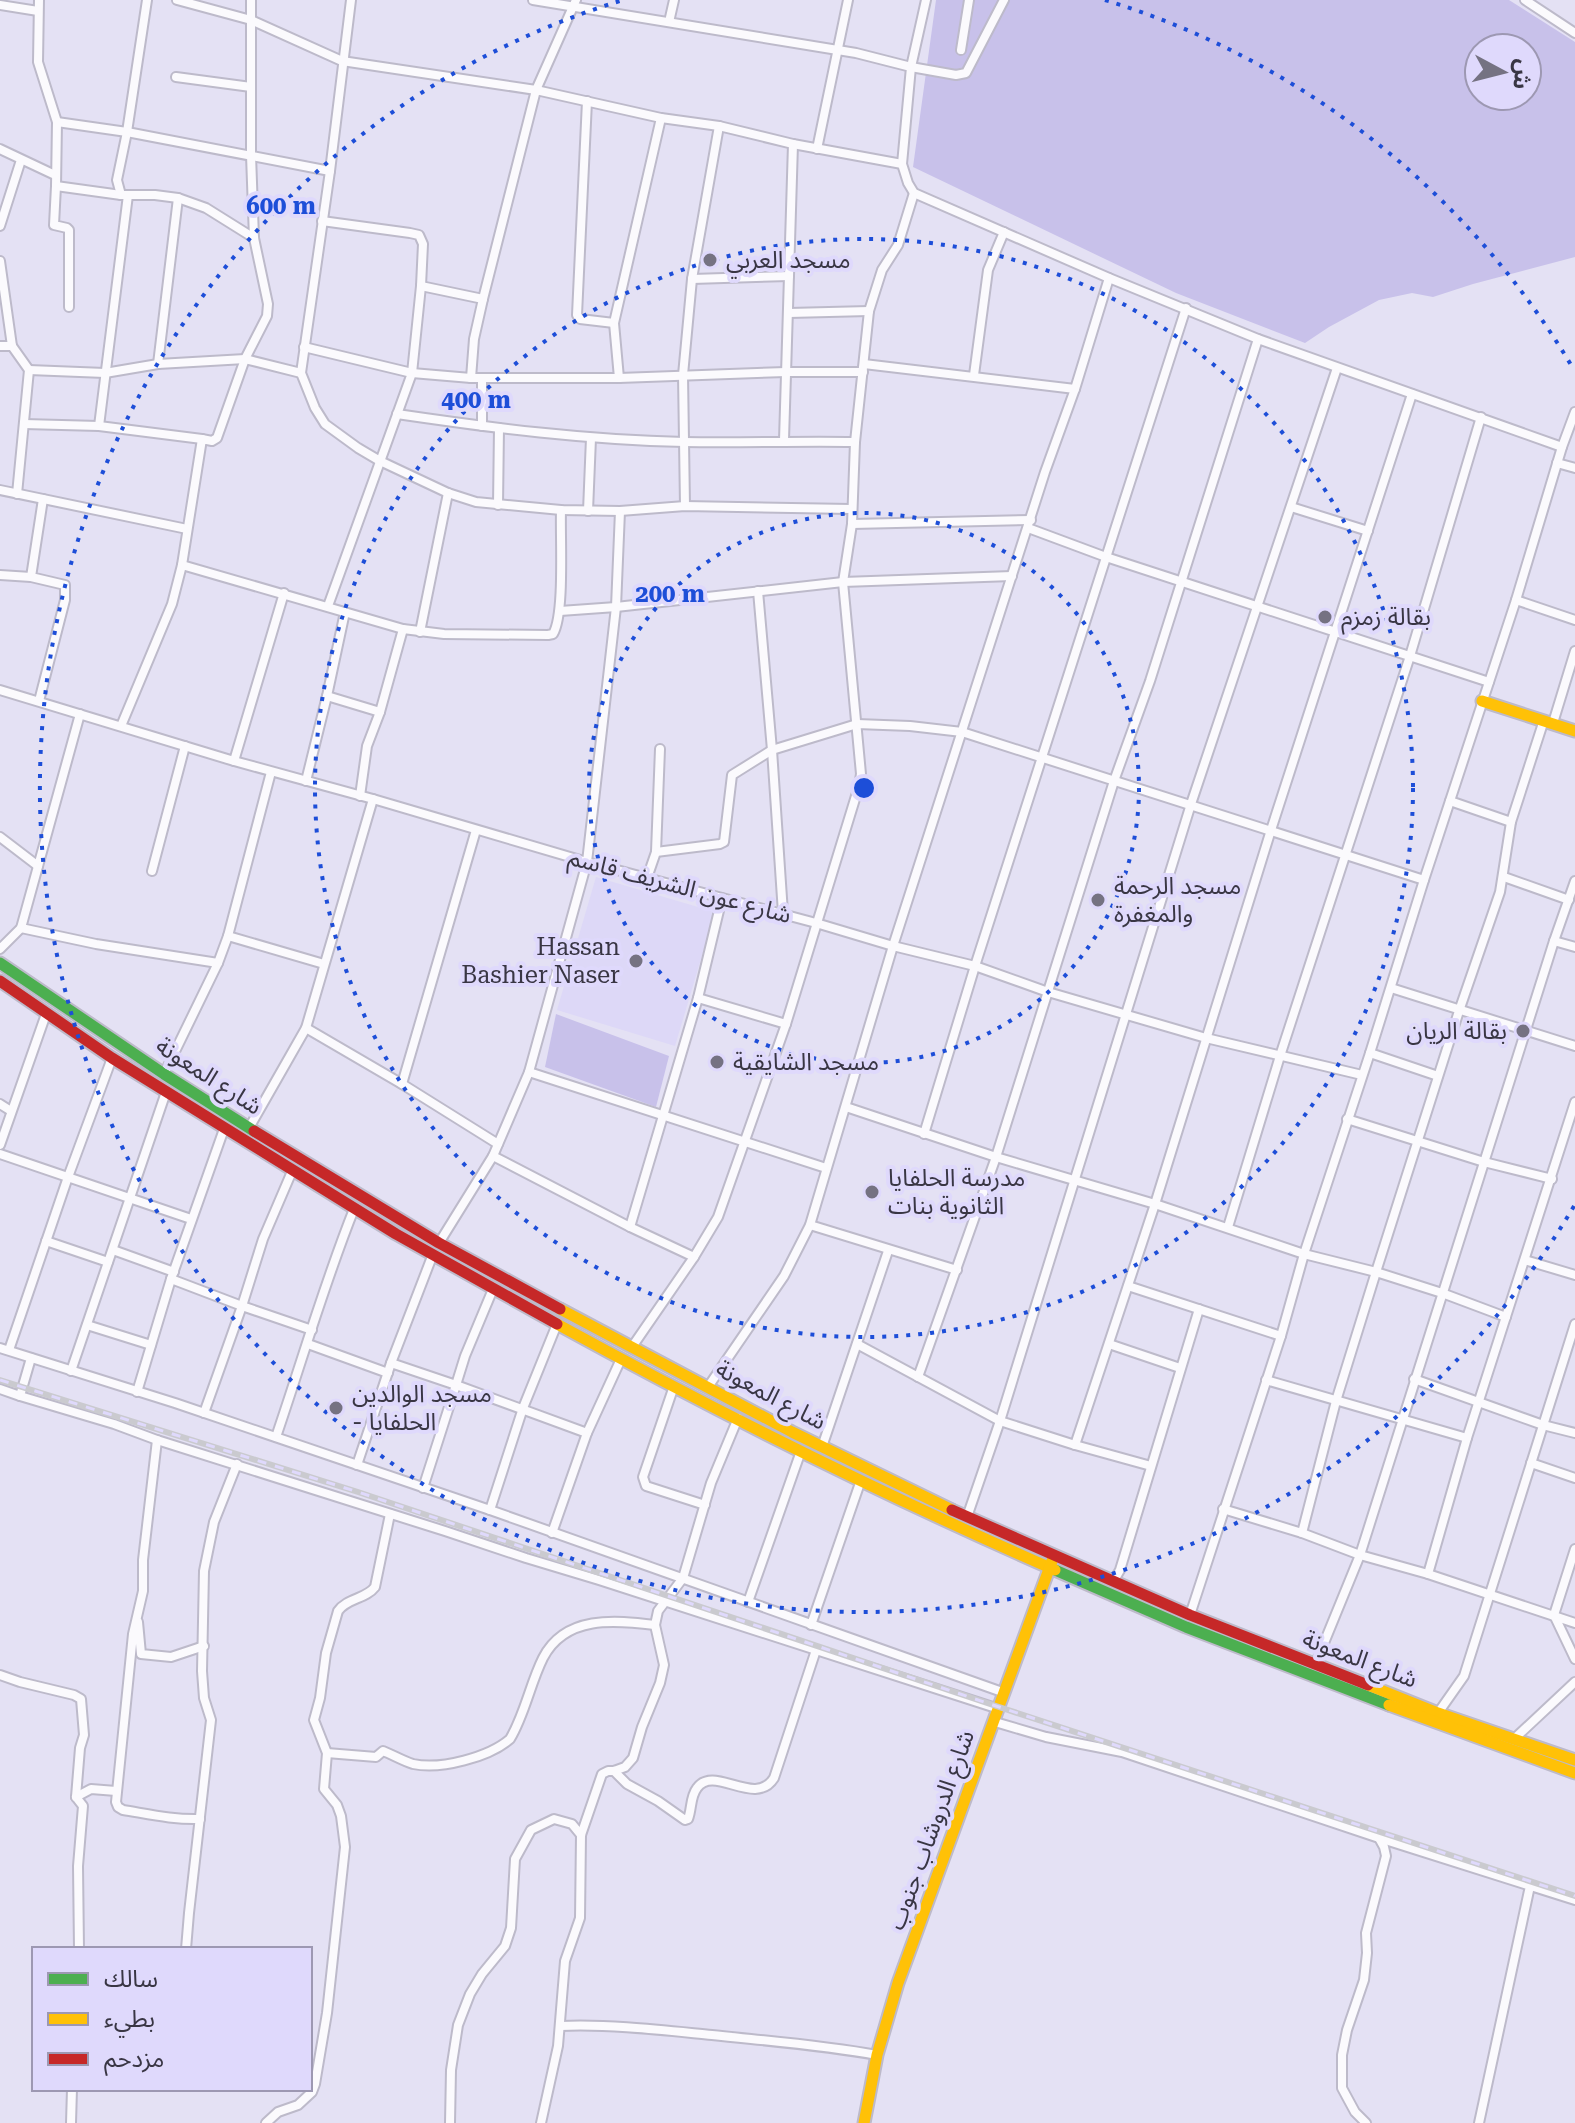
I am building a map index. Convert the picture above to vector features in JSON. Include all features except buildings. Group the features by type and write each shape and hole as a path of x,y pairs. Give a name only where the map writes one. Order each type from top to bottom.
{"main road":[{"path":"1482,701 1575,731"},
{"name":"شارع المعونة","path":"0,963 164,1074 439,1243 822,1447 1204,1634 1575,1773"},
{"name":"شارع المعونة","path":"0,981 112,1058 354,1209 621,1359 801,1451 961,1529 1113,1582 1438,1713 1575,1760"},
{"name":"شارع الدروشاب جنوب","path":"864,2123 877,2055 904,1969 1052,1562"}],"street":[{"path":"39,0 38,62 57,122 54,225 69,230 69,307"},
{"path":"99,426 124,195 117,180 147,0"},
{"path":"177,0 251,20 342,61 536,90 661,118 719,126 817,149 902,164"},
{"path":"24,424 99,426 212,441 217,438 245,359 267,316 268,304 254,238 251,0"},
{"path":"351,0 301,373 325,424 380,461 464,500 588,511 685,506 851,509"},
{"path":"533,0 575,4 837,50 956,75 966,73 1004,0"},
{"path":"669,22 674,0"},
{"path":"817,149 848,0"},
{"path":"926,0 911,67 902,164 914,193 1258,339 1562,447"},
{"path":"961,50 969,0"},
{"path":"1525,0 1575,33"},
{"path":"1540,10 1546,0"},
{"path":"471,378 474,339 483,299 536,90 575,4"},
{"path":"0,5 38,11"},
{"path":"176,77 251,87"},
{"path":"587,101 577,315 580,319 614,323"},
{"path":"619,378 614,323 661,118"},
{"path":"57,122 127,132 330,171"},
{"path":"685,506 683,375 692,279 719,126"},
{"path":"784,440 793,144"},
{"path":"0,149 55,175"},
{"path":"0,226 21,160"},
{"path":"56,186 178,198 206,208 254,238"},
{"path":"632,1347 714,1226 786,1024 859,786 861,774 843,582 852,524 855,442 869,311 882,270 898,245 914,193"},
{"path":"158,364 178,198"},
{"path":"322,221 419,235 423,244 412,373 328,606"},
{"path":"974,375 988,270 1004,232"},
{"path":"0,261 12,346 29,370 17,494"},
{"path":"692,279 789,276"},
{"path":"708,1387 784,1276 810,1225 893,946 1109,278"},
{"path":"421,286 483,299"},
{"path":"924,1134 1186,308"},
{"path":"789,313 869,311"},
{"path":"918,1377 996,1157 1258,339"},
{"path":"0,346 12,346"},
{"path":"304,347 412,373 471,378 619,378 863,368 974,375 1075,389"},
{"path":"29,370 105,373 158,364 245,359 301,373"},
{"path":"967,1517 1128,1015 1191,804 1337,368"},
{"path":"482,378 482,426"},
{"path":"1075,1445 1155,1204 1271,830 1412,394"},
{"path":"1190,1615 1575,412"},
{"path":"397,414 591,438 685,442 855,442"},
{"path":"1228,1227 1410,656 1481,417"},
{"path":"498,505 499,428"},
{"path":"588,511 591,438"},
{"path":"121,726 167,618 182,565 202,439"},
{"path":"1557,463 1575,468"},
{"path":"0,490 187,529"},
{"path":"420,632 448,493"},
{"path":"31,577 43,499"},
{"path":"1291,507 1368,531"},
{"path":"182,565 403,629 468,635 548,635 556,630 560,611 561,510"},
{"path":"439,1243 493,1156 529,1072 587,862 616,607 620,511"},
{"path":"852,524 1030,524 1106,557 1489,682"},
{"path":"0,575 31,577 65,585 65,600 39,701"},
{"path":"560,611 843,582 1012,576"},
{"path":"758,591 783,913"},
{"path":"234,761 284,593"},
{"path":"1516,600 1575,620"},
{"path":"306,781 345,612"},
{"path":"360,796 367,746 380,712 403,629"},
{"path":"1302,1533 1336,1401 1416,1141 1504,877 1511,822 1575,651"},
{"name":"شارع عون الشريف قاسم","path":"0,690 271,772 587,862 975,966 1048,992 1206,1038 1362,1075"},
{"path":"327,696 380,712"},
{"path":"0,949 21,928 80,714"},
{"path":"656,852 724,842 732,775 772,750 857,724 962,732 1424,880"},
{"path":"152,871 185,746"},
{"path":"647,878 656,852 660,749"},
{"path":"164,1074 228,936 271,772"},
{"path":"249,1128 306,1028 373,799"},
{"path":"1450,801 1511,822"},
{"path":"402,1084 476,830"},
{"path":"0,837 38,866"},
{"path":"1504,877 1569,900"},
{"path":"1315,1665 1360,1555 1575,881"},
{"path":"630,1227 698,998 722,898"},
{"path":"21,928 96,944 218,963"},
{"path":"228,936 324,964"},
{"path":"1554,941 1575,947"},
{"path":"1391,988 1575,1046"},
{"path":"698,998 786,1024"},
{"path":"0,1145 46,1014"},
{"path":"306,1028 498,1144"},
{"path":"1370,1053 1438,1076"},
{"path":"112,1058 4,1349 490,1510 1005,1693"},
{"path":"529,1072 826,1168"},
{"path":"71,1371 166,1092"},
{"path":"1428,1574 1467,1438 1575,1102"},
{"path":"0,1104 11,1111"},
{"path":"846,1107 996,1157 1228,1227 1304,1254 1376,1272 1506,1317"},
{"path":"1347,1119 1484,1162 1552,1179"},
{"path":"137,1392 172,1275 224,1129"},
{"path":"0,1154 191,1219"},
{"path":"493,1156 694,1257"},
{"path":"204,1413 263,1239 293,1169"},
{"path":"276,1437 354,1209"},
{"path":"810,1225 957,1270"},
{"path":"46,1241 108,1262"},
{"path":"113,1250 242,1306 312,1330"},
{"path":"822,1447 888,1251"},
{"path":"357,1465 417,1290 433,1254"},
{"path":"1525,1260 1575,1275"},
{"path":"1128,1286 1281,1336"},
{"path":"423,1488 465,1356 493,1289"},
{"path":"1113,1582 1120,1570 1199,1309"},
{"path":"490,1510 523,1408 557,1324"},
{"path":"1438,1713 1464,1676 1543,1425 1572,1350 1575,1324"},
{"path":"87,1325 151,1345"},
{"path":"308,1344 388,1373"},
{"path":"857,1344 1000,1421 1151,1466"},
{"path":"1109,1344 1180,1368"},
{"path":"20,1396 31,1358"},
{"path":"552,1533 587,1433 621,1359"},
{"path":"391,1363 587,1433"},
{"path":"1414,1379 1543,1425 1575,1433"},
{"path":"1266,1380 1467,1438"},
{"path":"674,1386 643,1477 646,1486 705,1505"},
{"path":"0,1389 999,1709"},
{"path":"541,2123 557,2054 565,1961 580,1918 581,1835 602,1774 625,1767 633,1758 664,1665 655,1625 658,1611 683,1578 711,1483 738,1418"},
{"path":"157,1440 143,1560 143,1591 133,1634 116,1802 123,1810 187,1820 200,1819"},
{"path":"748,1602 801,1451"},
{"path":"1531,1463 1575,1478"},
{"path":"186,1947 211,1720 204,1698 202,1671 204,1571 214,1522 237,1464"},
{"path":"811,1625 861,1480"},
{"path":"1223,1509 1575,1623"},
{"path":"266,2123 278,2112 298,2105 312,2092 315,2084 327,2013 345,1847 337,1805 324,1789 327,1753 314,1720 326,1653 338,1611 342,1605 371,1592 375,1587 390,1514"},
{"path":"1575,1549 1554,1615 1575,1659"},
{"path":"137,1613 141,1654 171,1657 204,1646"},
{"path":"327,1753 376,1757 383,1751 412,1764 430,1765 451,1764 470,1758 510,1739 544,1657 561,1637 588,1623 601,1621 655,1625"},
{"path":"614,1771 627,1784 685,1820 690,1816 693,1796 703,1782 712,1780 763,1789 774,1778 816,1650"},
{"path":"0,1675 81,1699 84,1735 76,1797 83,1806 78,1866 79,1947"},
{"path":"1513,1740 1575,1682"},
{"path":"995,1722 1034,1734 1122,1752 1575,1900"},
{"path":"76,1797 91,1789 116,1791"},
{"path":"450,2123 451,2070 458,2025 470,1994 505,1946 511,1928 515,1859 531,1830 554,1819 572,1824 581,1835"},
{"path":"1366,2123 1355,2112 1342,2088 1342,2069 1347,2030 1364,1980 1366,1933 1386,1856 1379,1838"},
{"path":"1479,2123 1530,1886"},
{"path":"560,2026 608,2025 670,2030 832,2047 877,2055"},
{"path":"71,2123 72,2091"}],"shaded area":[{"path":"936,0 1509,0 1575,42 1575,257 1433,297 1412,293 1379,300 1305,343 1176,293 913,167"},
{"name":"Hassan Bashier Naser","path":"596,877 715,912 675,1046 557,1010"},
{"path":"556,1014 669,1056 656,1107 545,1067"}],"railway":[{"path":"0,1380 358,1492 1575,1896"}],"traffic: fast":[{"path":"0,963 254,1131"},
{"path":"1055,1570 1186,1627 1389,1705"}],"traffic: slow":[{"path":"1482,701 1575,731"},
{"path":"560,1309 792,1432 952,1510"},
{"path":"557,1324 803,1453 1055,1570"},
{"path":"864,2123 877,2055 898,1983 1052,1561"},
{"path":"1368,1685 1438,1713 1575,1760"},
{"path":"1389,1705 1575,1773"}],"traffic: jam":[{"path":"0,981 112,1058 396,1234 557,1324"},
{"path":"254,1131 439,1243 560,1309"},
{"path":"952,1510 1190,1615 1368,1685"}],"place":[{"name":"مسجد العربي","path":"710,260"},
{"name":"بقالة زمزم","path":"1325,617"},
{"name":"مسجد الرحمة والمغفرة","path":"1098,900"},
{"name":"Hassan Bashier Naser","path":"636,961"},
{"name":"بقالة الريان","path":"1523,1031"},
{"name":"مسجد الشايقية","path":"717,1062"},
{"name":"مدرسة الحلفايا الثانوية بنات","path":"872,1192"},
{"name":"مسجد الوالدين - الحلفايا","path":"336,1408"}]}
